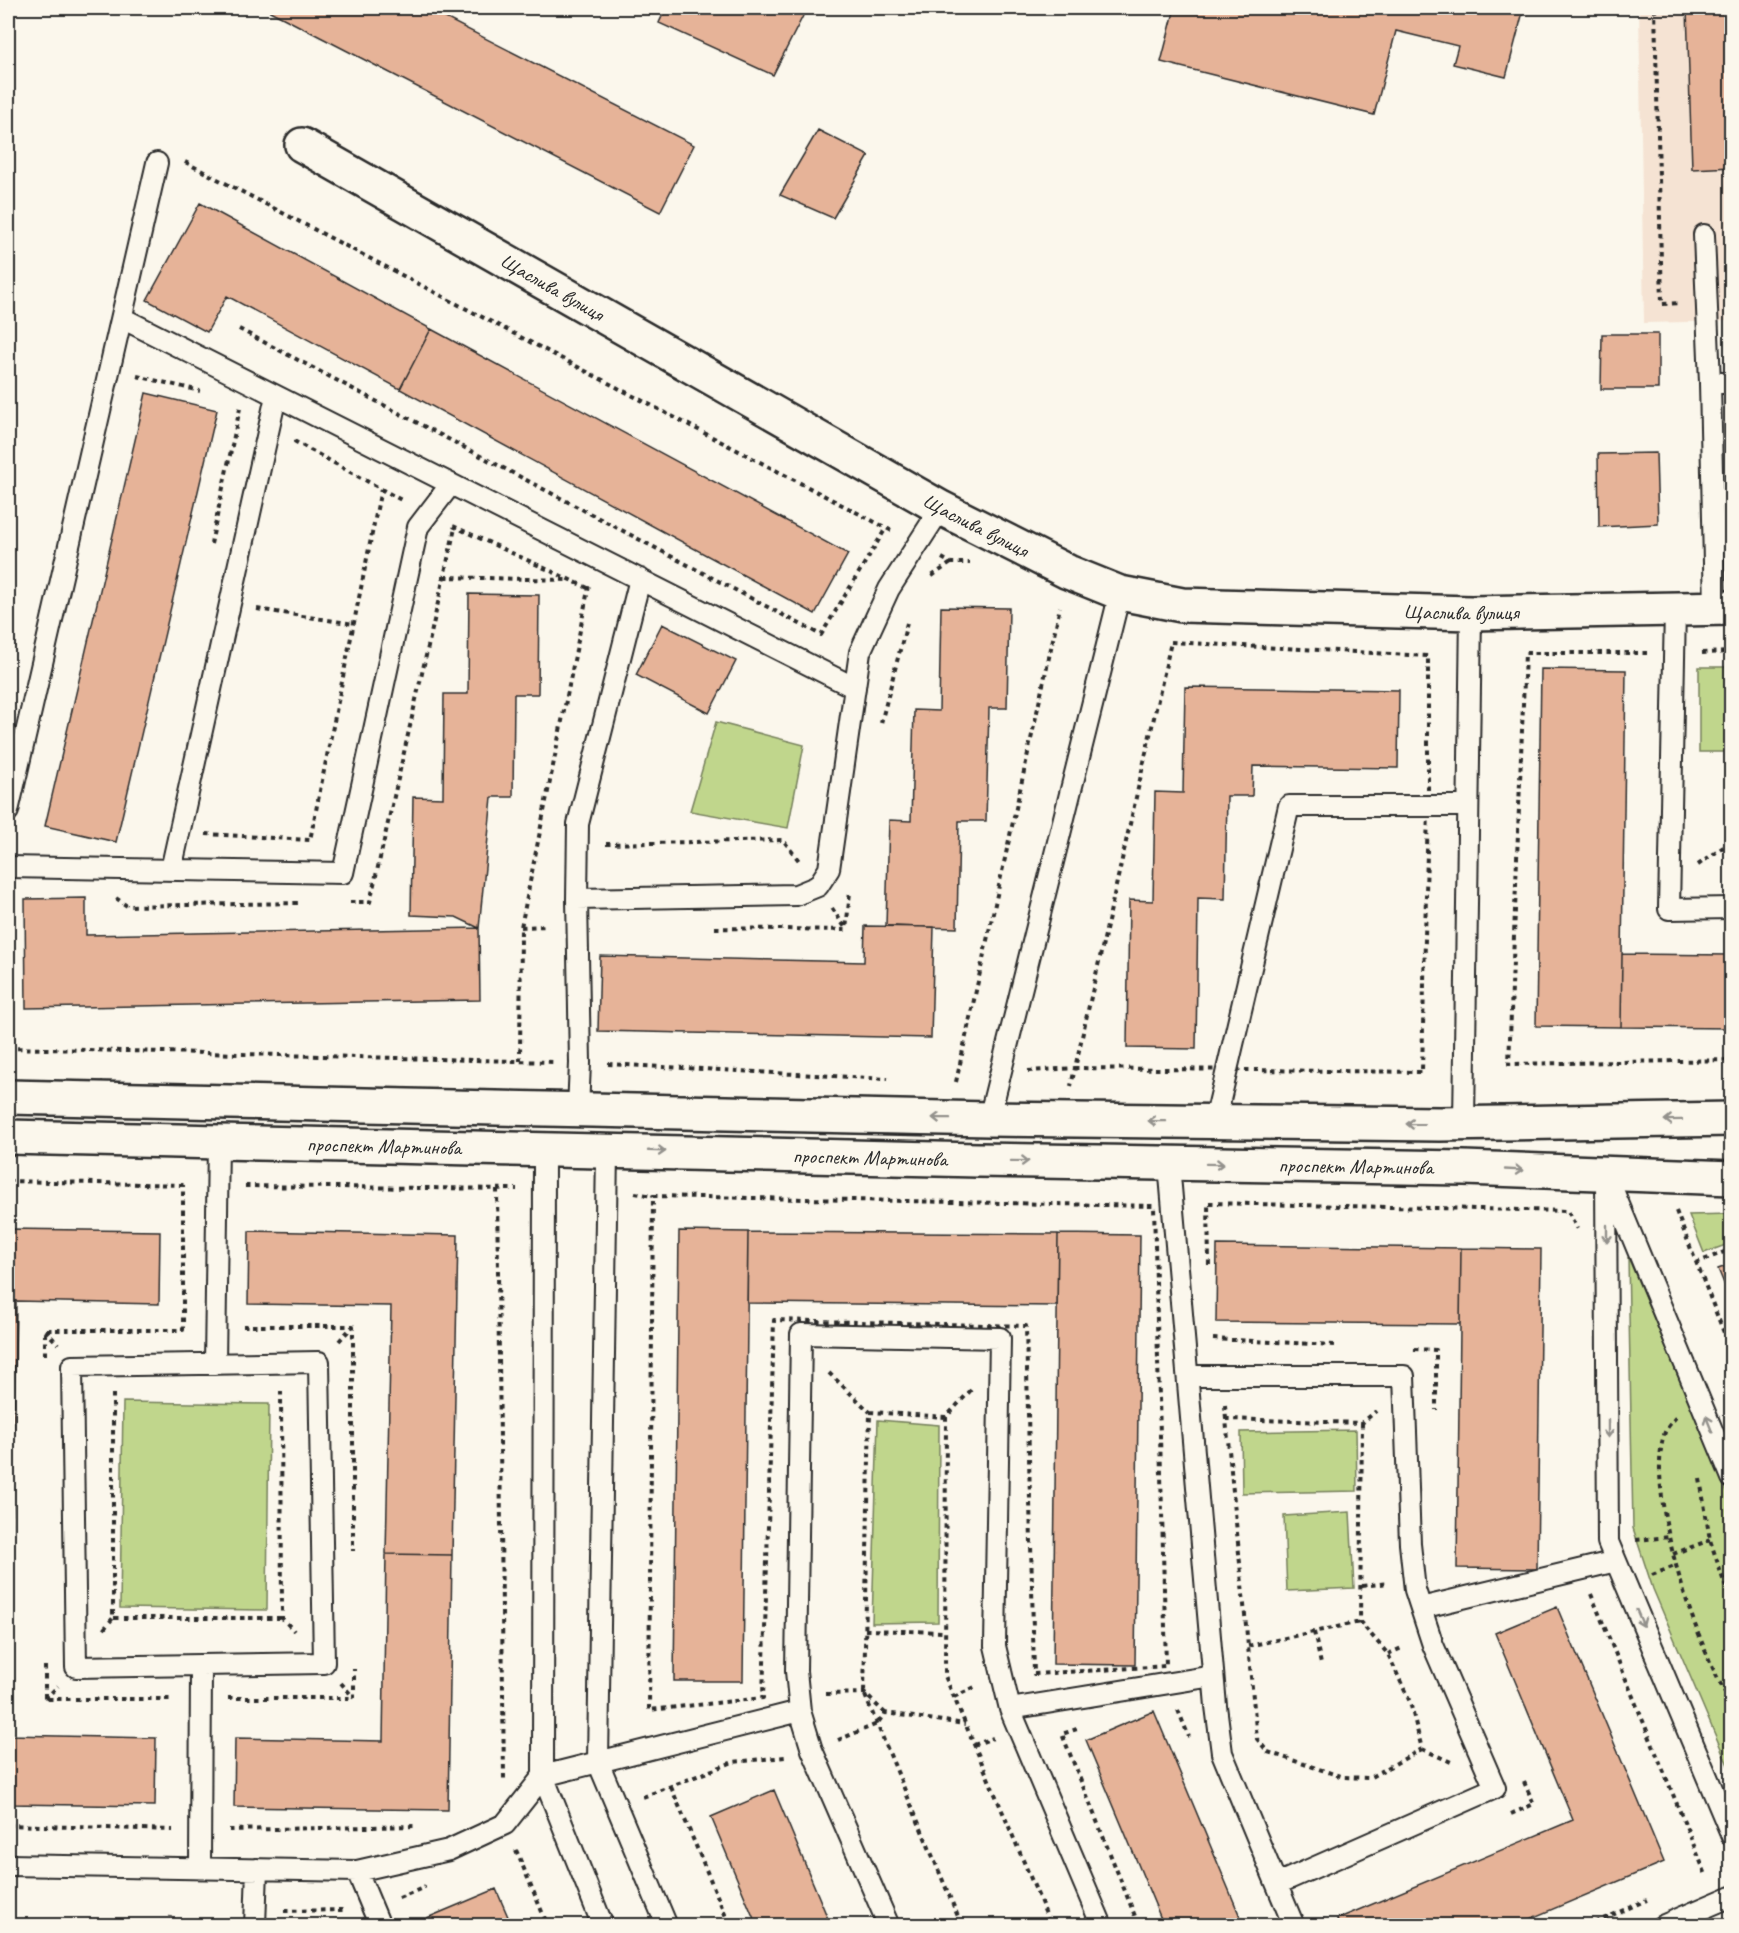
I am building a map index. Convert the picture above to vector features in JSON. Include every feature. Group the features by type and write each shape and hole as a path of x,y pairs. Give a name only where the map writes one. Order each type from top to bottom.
{"street":[{"name":"Щаслива вулиця","path":"302,146 941,508 1068,572 1120,593 1182,605 1471,613 1723,608"},
{"name":"проспект Мартинова","path":"8,1097 1215,1122 1464,1123 1731,1119"},
{"path":"578,1110 592,1149"},
{"path":"978,1160 989,1119"},
{"path":"1464,1123 1464,1168"},
{"name":"проспект Мартинова","path":"8,1137 592,1149 978,1160 1464,1168 1731,1178"}],"lane":[{"path":"8,811 122,318 167,161"},
{"path":"1704,235 1723,608"},
{"path":"122,318 855,688"},
{"path":"1710,383 1731,383"},
{"path":"171,870 276,396"},
{"path":"8,867 343,873 418,527 451,484"},
{"path":"577,899 796,895 818,886 829,869 860,652 890,589 941,508"},
{"path":"578,1110 580,1063 578,824 640,579"},
{"path":"989,1119 1120,593"},
{"path":"1675,609 1669,909 1731,908"},
{"path":"1464,1123 1471,613"},
{"path":"1215,1122 1289,806 1468,806"},
{"path":"215,1364 218,1141"},
{"path":"544,1148 543,1776 603,1926"},
{"path":"592,1149 606,1189 598,1762 668,1926"},
{"path":"1169,1164 1213,1676 1222,1753 1294,1926"},
{"path":"1606,1175 1731,1478"},
{"path":"1606,1175 1608,1542 1731,1836"},
{"path":"888,1926 812,1750 799,1703 796,1671 801,1334 1000,1338 995,1646 1010,1708 1102,1926"},
{"path":"319,1362 324,1663 201,1665 76,1667 72,1366 319,1362"},
{"path":"1188,1376 1404,1377 1410,1544 1415,1590 1432,1645 1496,1788 1277,1884"},
{"path":"1421,1608 1616,1561"},
{"path":"200,1868 201,1665"},
{"path":"1010,1708 1213,1676"},
{"path":"8,1865 357,1871 449,1850 505,1824 543,1776 799,1703"},
{"path":"255,1926 256,1869"},
{"path":"357,1871 380,1926"},
{"path":"1662,1926 1731,1896"}],"path":[{"path":"1655,8 1662,304 1706,302"},
{"path":"167,161 951,563 974,562"},
{"path":"239,329 820,635 886,528"},
{"path":"134,375 209,393"},
{"path":"242,401 269,428 428,515 588,588"},
{"path":"292,453 295,442"},
{"path":"204,823 201,834 310,840 381,489"},
{"path":"520,1061 521,927 601,520"},
{"path":"347,902 370,902 455,527"},
{"path":"925,581 951,563"},
{"path":"444,577 571,580"},
{"path":"252,620 258,598"},
{"path":"944,1082 956,1082 1062,600"},
{"path":"255,609 354,624"},
{"path":"880,726 908,622"},
{"path":"1731,652 1525,653 1509,1064 1731,1060"},
{"path":"602,844 783,840 818,886 846,930"},
{"path":"846,930 850,885"},
{"path":"112,895 128,906 301,903"},
{"path":"521,927 578,926"},
{"path":"706,927 846,930"},
{"path":"8,1048 580,1063 897,1079"},
{"path":"8,1181 544,1190"},
{"path":"45,1366 45,1330 183,1329 183,1185"},
{"path":"497,1189 505,1824 548,1926"},
{"path":"606,1189 653,1196 1154,1206 1166,1666 1034,1674 1026,1326 774,1320 763,1698 649,1710 653,1196"},
{"path":"1209,1271 1208,1203 1568,1211 1581,1239"},
{"path":"1687,1210 1675,1211 1731,1353"},
{"path":"1696,1263 1731,1250"},
{"path":"239,1326 353,1326 353,1558"},
{"path":"1210,1328 1210,1339"},
{"path":"801,1347 870,1412 946,1417"},
{"path":"113,1391 113,1618 282,1618 281,1390 269,1390"},
{"path":"870,1412 864,1693 962,1926"},
{"path":"1682,1420 1676,1417 1665,1430 1661,1448 1661,1492 1673,1554 1692,1618 1714,1675 1731,1704"},
{"path":"1226,1419 1362,1423 1360,1622 1388,1654 1410,1702 1422,1749 1369,1778 1343,1777 1268,1752 1257,1739 1226,1419"},
{"path":"1700,1478 1710,1540 1731,1606"},
{"path":"1673,1554 1710,1540"},
{"path":"1580,1570 1708,1874 1697,1879"},
{"path":"1248,1646 1360,1622"},
{"path":"865,1630 945,1632"},
{"path":"1314,1632 1322,1665"},
{"path":"45,1663 45,1699 354,1698 354,1663"},
{"path":"799,1703 864,1693"},
{"path":"864,1693 885,1713 966,1724"},
{"path":"1177,1707 1190,1740"},
{"path":"812,1750 877,1724 885,1713"},
{"path":"1084,1727 1062,1734 1139,1926"},
{"path":"730,1926 670,1787 733,1762 787,1757"},
{"path":"8,1825 200,1831 420,1826"},
{"path":"1587,1926 1653,1898"},
{"path":"170,1926 171,1916"}],"shaded area":[{"path":"1639,8 1731,8 1731,321 1644,323"}],"green space":[{"path":"1699,667 1731,667 1731,752 1699,752"},
{"path":"716,722 804,745 788,828 690,811"},
{"path":"1731,1214 1731,1243 1704,1253 1689,1215"},
{"path":"1628,1257 1731,1501 1731,1772 1653,1589 1633,1528"},
{"path":"123,1402 269,1404 267,1610 120,1608"},
{"path":"878,1420 939,1425 938,1622 872,1623"},
{"path":"1356,1430 1357,1491 1242,1493 1241,1432"},
{"path":"1350,1512 1354,1588 1287,1591 1284,1516"}],"building":[{"path":"264,8 426,8 694,145 660,212"},
{"path":"666,8 807,8 773,75 659,23"},
{"path":"1175,8 1524,8 1506,77 1453,64 1458,46 1396,31 1374,115 1161,62"},
{"path":"1687,8 1732,8 1732,167 1692,169"},
{"path":"818,130 869,156 833,218 780,195"},
{"path":"200,203 431,329 400,389 227,296 207,332 147,300"},
{"path":"431,329 848,554 815,614 400,389"},
{"path":"1602,334 1658,334 1658,389 1601,389"},
{"path":"146,393 217,410 116,842 45,826"},
{"path":"1656,453 1658,524 1599,527 1598,454"},
{"path":"469,594 539,595 538,694 514,694 513,797 492,797 479,928 456,917 411,915 413,797 443,798 444,694 468,694"},
{"path":"941,607 1009,608 1007,708 989,708 986,821 959,821 957,928 886,926 889,820 911,821 914,710 939,711"},
{"path":"662,624 736,661 709,713 636,675"},
{"path":"1541,669 1626,670 1621,1027 1536,1026"},
{"path":"1185,687 1399,690 1398,768 1253,766 1252,796 1227,796 1225,899 1198,898 1196,1049 1127,1048 1129,900 1153,901 1155,792 1183,793"},
{"path":"86,898 86,935 479,928 480,1000 26,1008 25,899"},
{"path":"865,926 934,927 931,1038 598,1031 600,956 864,962"},
{"path":"1622,954 1732,955 1732,1028 1621,1027"},
{"path":"8,1229 160,1231 159,1304 16,1301 11,1584 8,1584"},
{"path":"249,1231 458,1235 452,1555 386,1554 391,1306 248,1304"},
{"path":"679,1231 748,1232 743,1681 674,1681"},
{"path":"748,1232 1058,1234 1057,1306 747,1303"},
{"path":"1058,1234 1140,1235 1135,1665 1053,1664"},
{"path":"1217,1245 1461,1248 1460,1324 1216,1322"},
{"path":"1461,1248 1541,1249 1537,1569 1457,1568"},
{"path":"1732,1264 1732,1303 1718,1269"},
{"path":"386,1554 452,1555 448,1810 234,1807 235,1738 383,1741"},
{"path":"8,1584 11,1584 8,1735"},
{"path":"1557,1607 1664,1862 1513,1926 1339,1926 1337,1919 1573,1820 1495,1633"},
{"path":"1154,1711 1244,1926 1164,1926 1086,1740"},
{"path":"8,1735 156,1738 155,1806 8,1804"},
{"path":"774,1790 831,1926 757,1926 711,1817"},
{"path":"496,1889 512,1926 430,1926 427,1918"}]}
